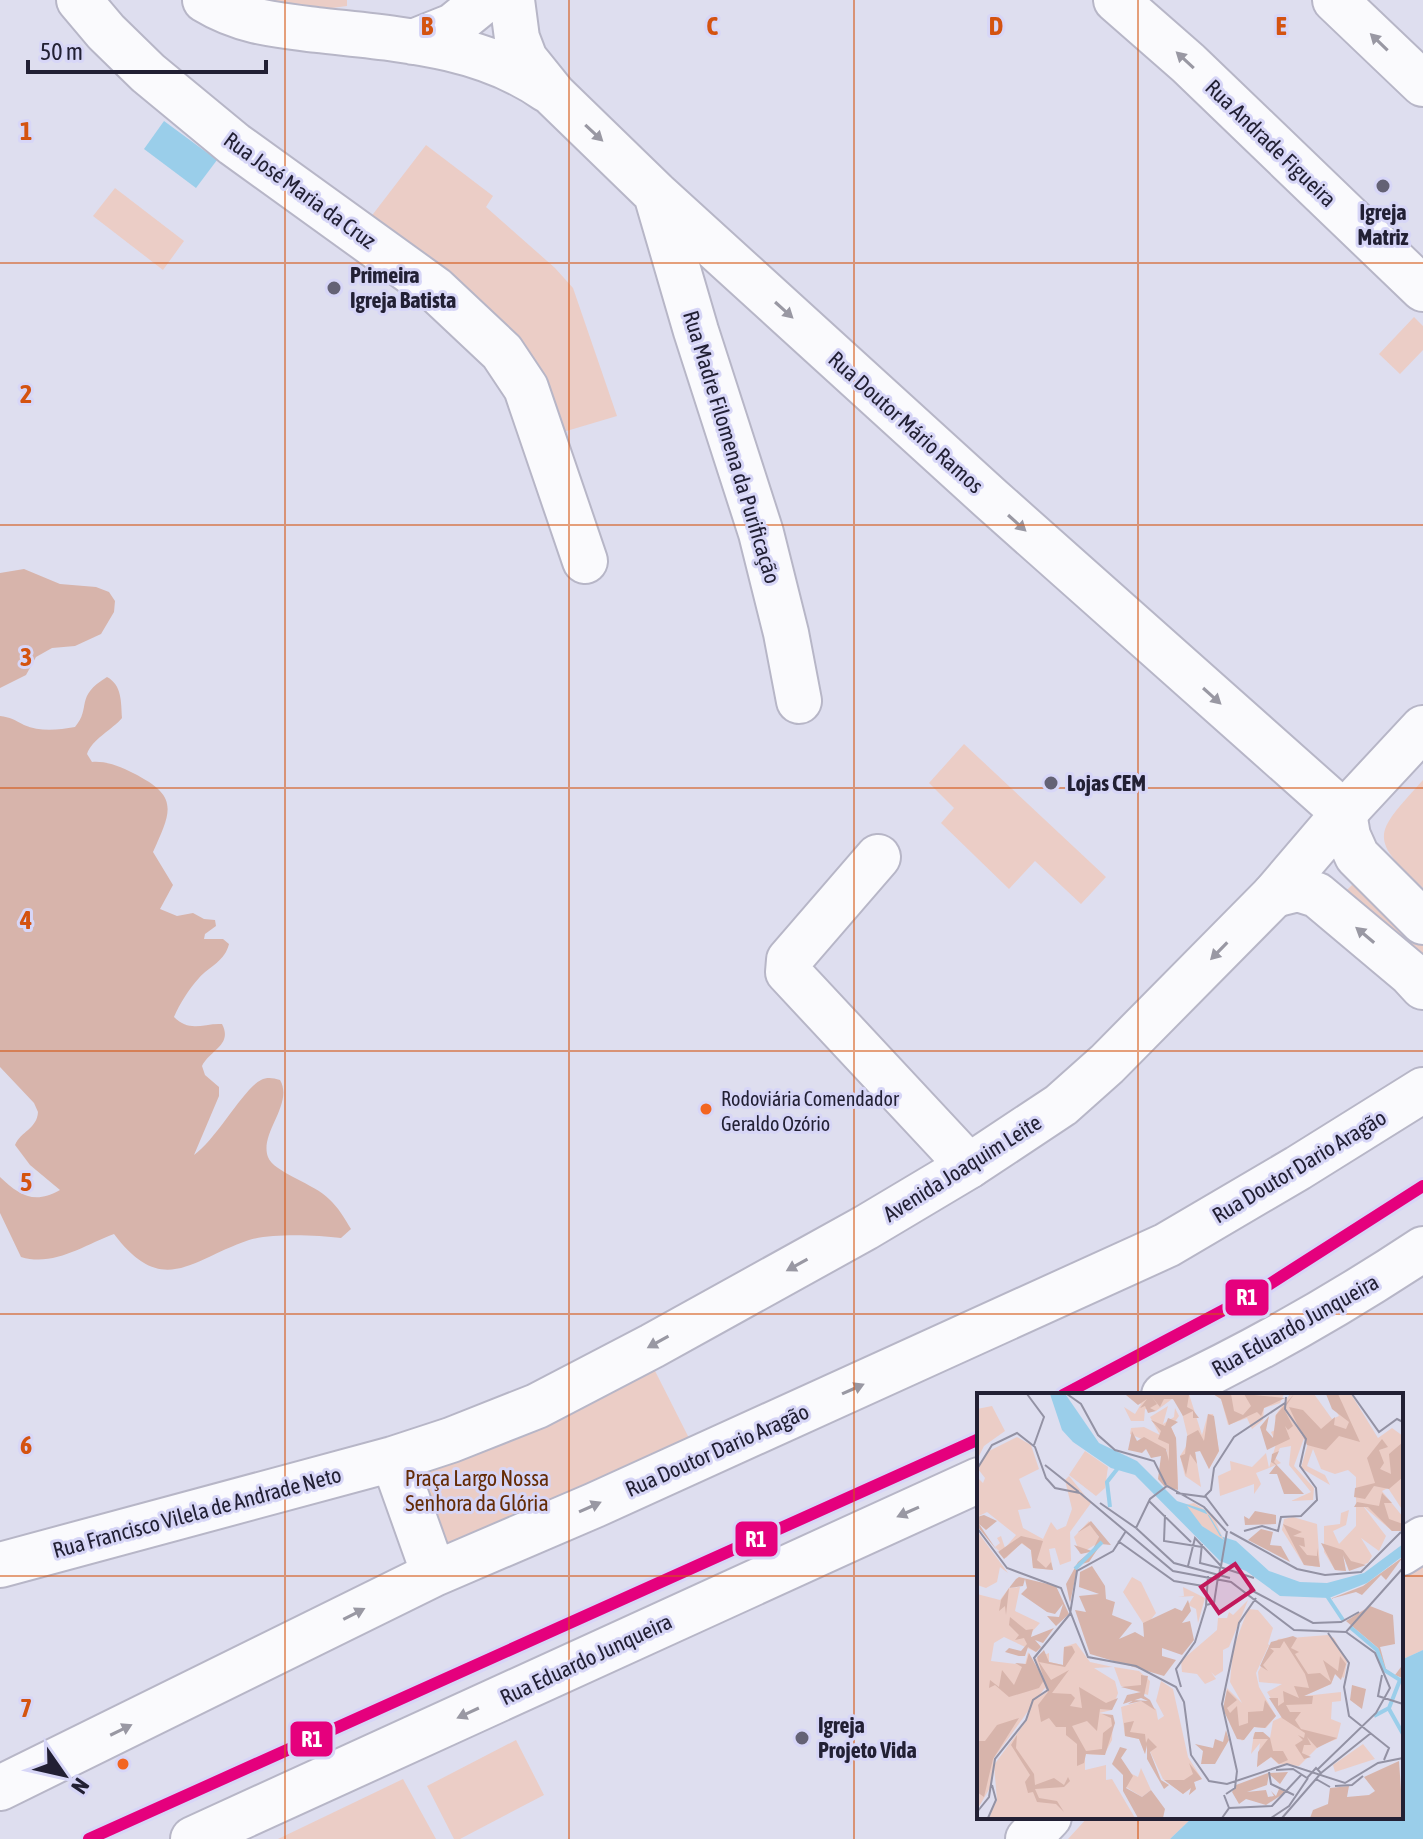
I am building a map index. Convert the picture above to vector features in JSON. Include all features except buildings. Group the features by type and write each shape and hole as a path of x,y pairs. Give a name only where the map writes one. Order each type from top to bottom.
{"street":[{"name":"Rua José Maria da Cruz","path":"79,0 148,73 234,144 435,289 502,352 526,388 585,561"},
{"path":"205,0 230,14 260,23 461,51 532,79 554,95"},
{"path":"413,42 453,26 485,0"},
{"name":"Rua Doutor Mário Ramos","path":"512,0 514,25 525,59 554,95 656,194 1002,509 1344,813"},
{"name":"Rua Andrade Figueira","path":"1116,0 1188,63 1423,289"},
{"path":"1335,0 1423,84"},
{"name":"Rua Madre Filomena da Purificação","path":"656,194 761,533 799,701"},
{"name":"Avenida Joaquim Leite","path":"393,1459 537,1406 652,1346 865,1228 969,1166 1061,1105 1107,1064 1274,895 1423,728"},
{"path":"1344,813 1348,836 1357,856 1423,922"},
{"path":"878,857 789,960 788,972 969,1166"},
{"path":"1274,895 1298,889 1317,895 1423,987"},
{"name":"Rua Doutor Dario Aragão","path":"0,1788 434,1574 609,1499 1167,1245 1423,1090"},
{"name":"Rua Eduardo Junqueira","path":"1168,1393 1351,1297 1423,1249"},
{"path":"393,1459 434,1574"},
{"name":"Rua Francisco Vilela de Andrade Neto","path":"0,1565 393,1459"},
{"name":"Rua Eduardo Junqueira","path":"193,1839 977,1481"},
{"path":"1403,1552 1423,1539"},
{"path":"1028,1839 1047,1819"}],"green space":[{"path":"249,0 347,0 347,6 310,11"},
{"path":"426,145 493,196 486,207 573,288 617,416 553,435 370,218"},
{"path":"115,188 184,241 163,270 93,216"},
{"path":"1414,317 1423,326 1423,350 1400,374 1379,354"},
{"path":"964,744 1106,877 1081,904 1035,861 1009,889 941,823 954,808 929,783"},
{"path":"1423,780 1423,888 1392,857 1384,835 1395,812"},
{"path":"1360,877 1423,937 1423,968 1344,893"},
{"name":"Praça Largo Nossa Senhora da Glória","path":"650,1361 692,1444 448,1565 404,1464"},
{"path":"1423,1565 1423,1650 1403,1659 1403,1576"},
{"path":"516,1740 544,1795 460,1839 454,1839 427,1786"},
{"path":"403,1779 436,1839 278,1839"},
{"path":"1086,1819 1191,1819 1170,1839 1068,1839"}],"shaded area":[{"path":"24,569 60,584 96,587 109,592 115,601 114,612 101,634 75,646 52,648 36,657 26,675 0,688 0,573"},
{"path":"107,677 118,689 122,718 93,744 87,754 92,762 113,764 148,781 165,797 167,815 153,852 173,885 160,909 177,916 193,913 215,920 216,926 205,934 204,939 223,939 229,944 221,959 192,987 174,1017 191,1026 222,1024 225,1031 223,1042 202,1066 205,1075 219,1087 219,1096 194,1155 254,1085 266,1078 280,1080 283,1099 268,1138 268,1157 278,1168 332,1202 351,1229 341,1238 270,1236 249,1240 194,1264 163,1269 148,1265 132,1254 114,1234 57,1257 21,1257 0,1213 0,1177 27,1196 42,1197 60,1190 30,1165 15,1145 35,1122 38,1112 34,1103 0,1067 0,716 36,729 75,727 83,714 90,690"}],"water":[{"path":"164,121 217,160 196,188 144,149"},
{"path":"1423,1650 1423,1839 1170,1839 1191,1819 1403,1819 1403,1659"}],"transit line":[{"name":"R1","path":"1067,1393 1254,1294 1423,1186"},
{"name":"R1","path":"89,1839 977,1440"}],"place":[{"name":"Igreja Matriz","path":"1383,186"},
{"name":"Primeira Igreja Batista","path":"334,288"},
{"name":"Lojas CEM","path":"1051,783"},
{"name":"Rodoviária Comendador Geraldo Ozório","path":"706,1109"},
{"name":"Igreja Projeto Vida","path":"802,1738"}]}
